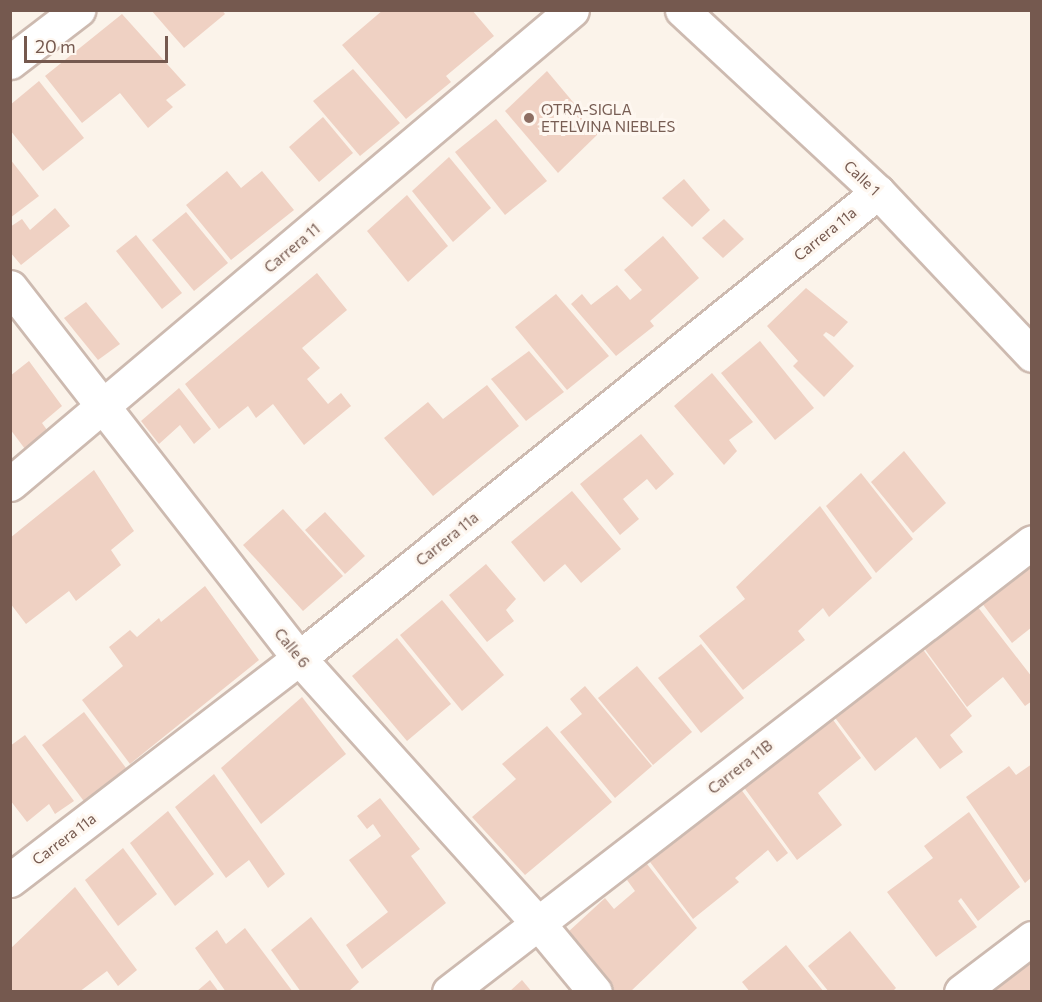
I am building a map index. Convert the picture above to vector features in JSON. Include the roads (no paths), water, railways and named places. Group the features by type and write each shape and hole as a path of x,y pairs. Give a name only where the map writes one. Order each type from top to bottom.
{"street":[{"path":"10,62 78,10"},
{"name":"Carrera 11","path":"10,484 106,407 572,10"},
{"name":"Calle 1","path":"682,10 878,192 1032,355"},
{"name":"Carrera 11a","path":"10,880 299,658 878,192"},
{"name":"Calle 6","path":"10,287 106,407 299,658 538,922 595,992"},
{"name":"Carrera 11B","path":"449,992 1032,542"},
{"path":"961,992 1032,938"}],"place":[{"name":"OTRA-SIGLA ETELVINA NIEBLES","path":"529,118"}]}
